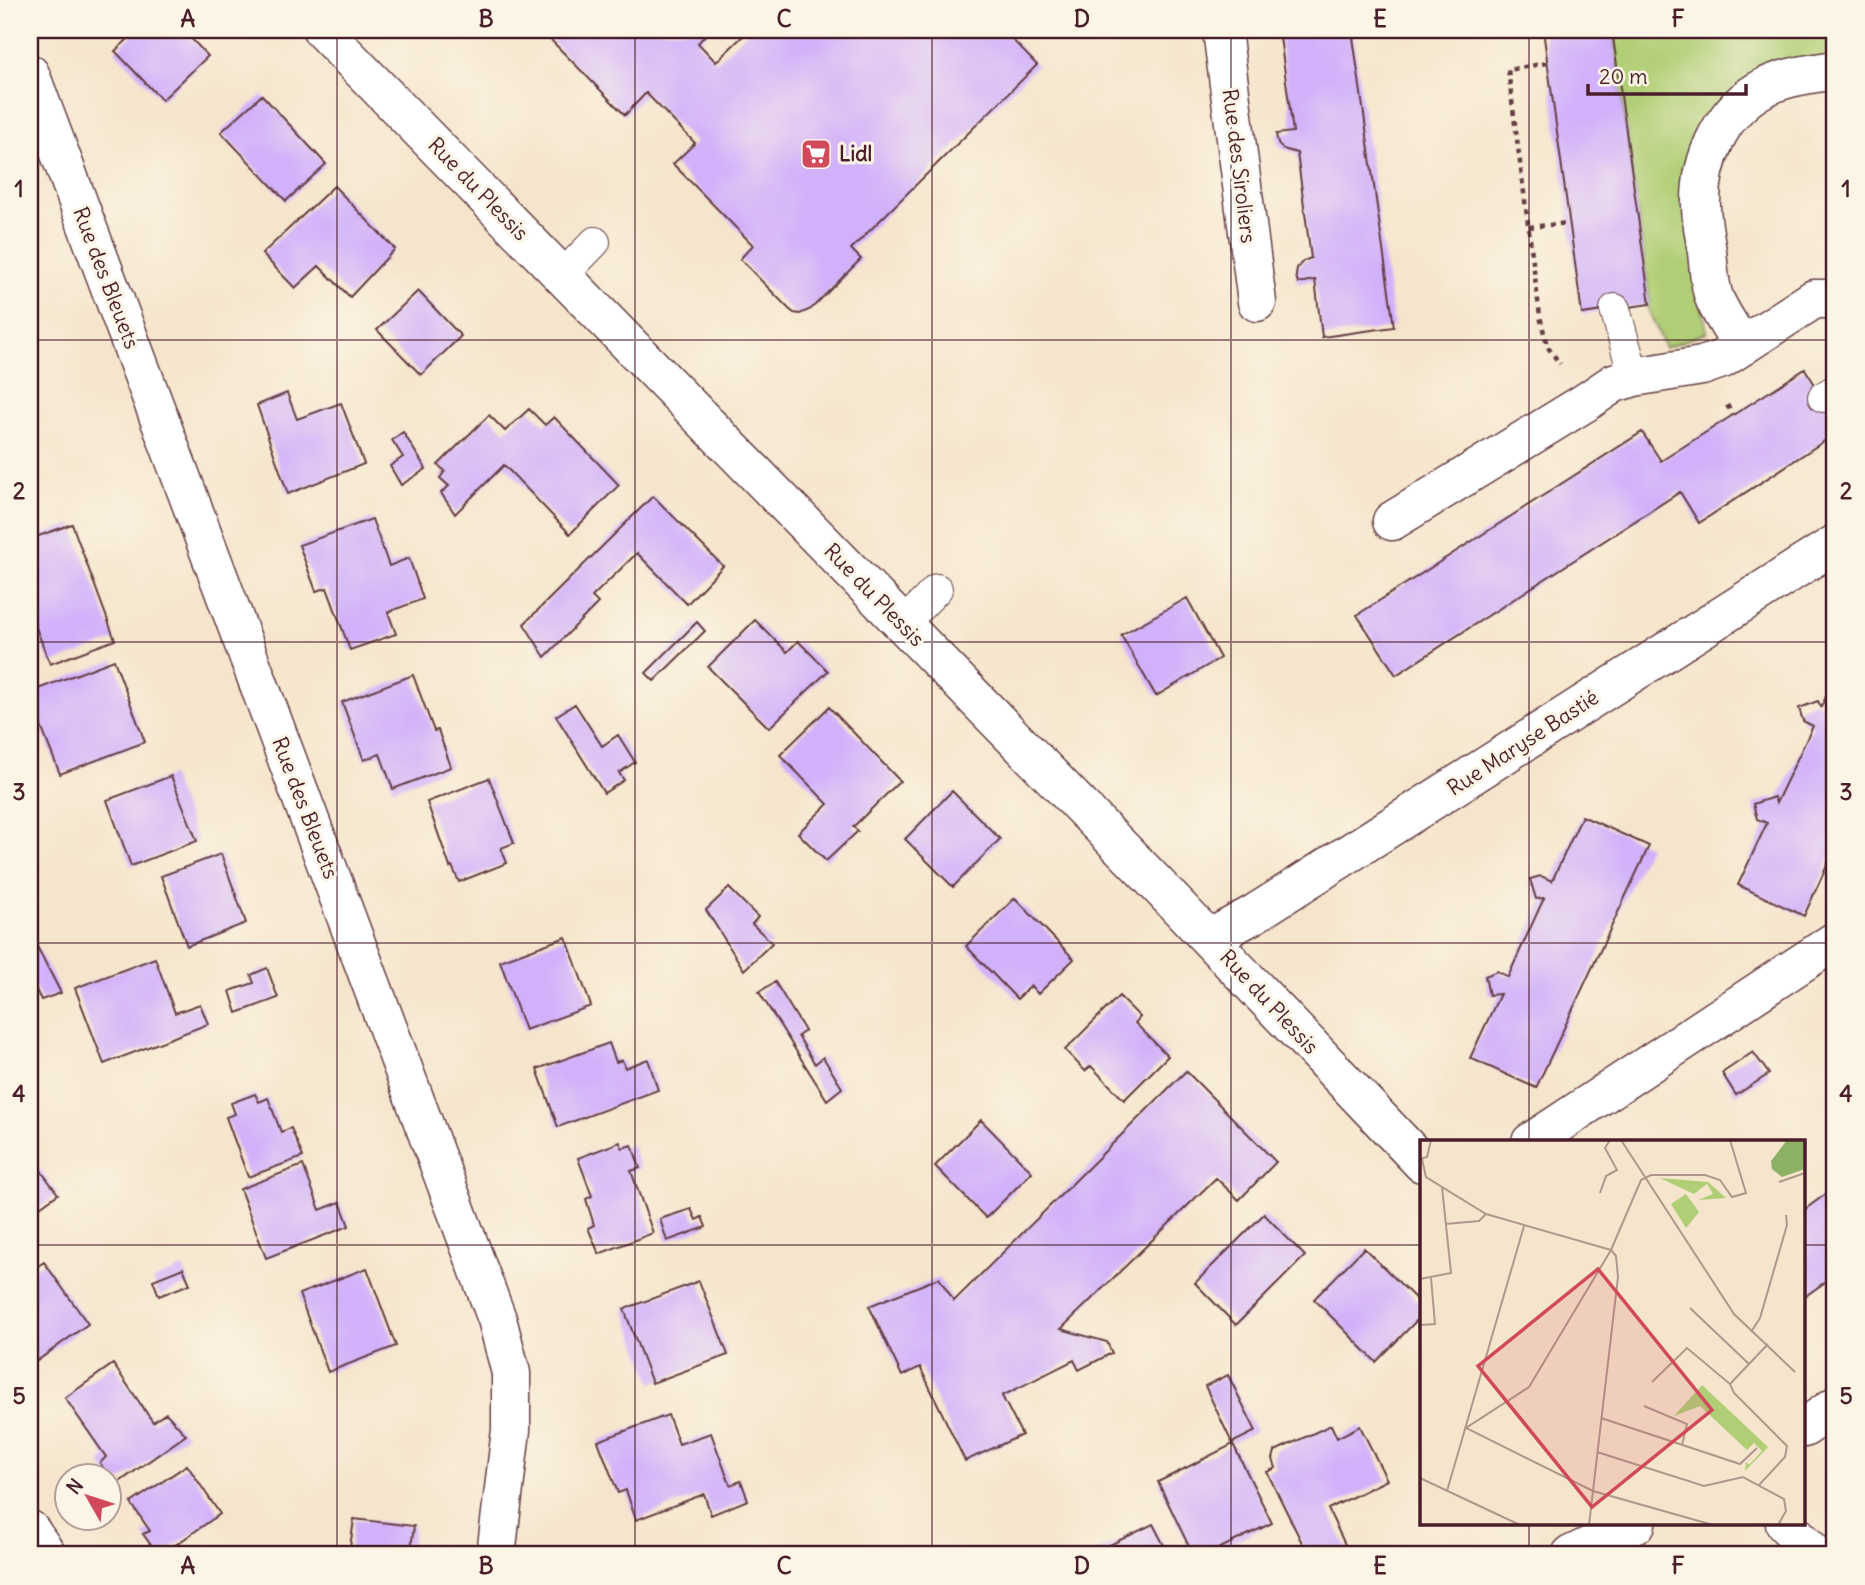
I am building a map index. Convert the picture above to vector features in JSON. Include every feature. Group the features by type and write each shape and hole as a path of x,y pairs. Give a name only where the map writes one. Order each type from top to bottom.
{"street":[{"name":"Rue du Plessis","path":"322,30 1209,939 1420,1161"},
{"name":"Rue des Siroliers","path":"1222,30 1256,302"},
{"path":"1742,346 1714,298 1701,206 1706,163 1722,127 1746,100 1758,91 1790,78 1835,70"},
{"name":"Rue des Bleuets","path":"30,74 497,1319 511,1373 511,1430 496,1555"},
{"path":"1392,520 1614,383 1702,366 1722,359 1814,299 1835,300"},
{"name":"Rue Maryse Bastié","path":"1209,939 1254,914 1835,544"},
{"path":"1534,1140 1835,942"},
{"path":"1806,1427 1835,1406"},
{"path":"1571,1555 1632,1526"},
{"path":"1787,1526 1816,1555"},
{"path":"30,1530 47,1555"}],"lane":[{"path":"563,275 596,242"},
{"path":"1615,309 1634,377"},
{"path":"903,624 937,589"}],"path":[{"path":"1547,63 1508,70 1540,316 1547,346 1586,402"},
{"path":"1529,227 1570,223"}],"green space":[{"path":"1612,30 1835,30 1835,58 1735,91 1699,292 1707,332 1665,348 1646,304 1650,303"}],"building":[{"path":"138,30 183,30 208,56 162,100 115,51"},
{"name":"Lidl","path":"541,30 704,30 707,33 698,43 716,62 749,30 1003,30 1037,65 851,249 861,259 811,309 800,314 789,309 740,259 753,245 673,164 695,143 646,93 625,115"},
{"path":"1279,30 1352,30 1394,327 1322,337 1315,280 1298,283 1297,268 1303,261 1311,258 1297,153 1283,149 1278,144 1276,134 1293,132"},
{"path":"1543,30 1612,30 1650,304 1582,314"},
{"path":"262,95 326,164 286,201 221,132"},
{"path":"334,186 395,249 350,297 319,266 295,288 262,254"},
{"path":"418,291 461,336 421,375 377,330"},
{"path":"1805,369 1835,416 1835,434 1699,523 1680,492 1396,675 1357,615 1642,432 1661,461"},
{"path":"287,393 297,419 341,403 364,464 288,494 257,405"},
{"path":"529,409 545,425 554,417 619,485 570,534 504,465 455,514 441,493 449,486 440,478 445,471 438,465 489,415 505,431"},
{"path":"403,432 426,469 401,485 390,466 403,457 392,440"},
{"path":"653,496 723,566 687,604 637,553 592,597 598,603 545,657 524,624"},
{"path":"372,519 389,566 409,558 423,599 388,612 396,634 350,650 327,588 316,591 299,545"},
{"path":"72,524 115,640 50,664 30,612 30,539"},
{"path":"1187,598 1220,658 1156,696 1121,635"},
{"path":"755,620 787,652 798,641 828,671 769,728 708,667"},
{"path":"697,622 705,631 654,681 646,673"},
{"path":"114,660 145,742 60,774 40,724 31,719 30,692"},
{"path":"413,675 434,731 438,730 451,767 393,789 380,754 364,760 342,702"},
{"path":"1835,678 1835,848 1804,916 1738,885 1767,823 1757,819 1753,804 1774,797 1776,803 1813,726 1803,721 1799,708 1818,701 1821,707"},
{"path":"575,704 602,746 618,735 635,762 619,773 624,780 604,793 556,716"},
{"path":"829,707 900,781 853,827 858,831 826,861 798,833 828,804 780,755"},
{"path":"171,776 197,841 131,866 107,800"},
{"path":"489,778 514,843 501,848 507,863 459,882 452,866 450,867 427,802"},
{"path":"952,791 1000,839 953,887 905,839"},
{"path":"1582,816 1649,846 1536,1088 1470,1058 1500,994 1489,995 1485,976 1497,971 1508,977 1544,898 1536,899 1530,879 1541,876 1552,881"},
{"path":"221,854 246,923 187,946 161,876"},
{"path":"729,888 758,917 752,924 772,943 744,970 706,910"},
{"path":"1015,898 1074,959 1038,994 1031,986 1017,999 966,946"},
{"path":"30,933 61,993 41,1000 30,978"},
{"path":"566,937 591,1006 525,1030 500,961"},
{"path":"155,958 175,1013 200,1004 208,1024 104,1064 75,988"},
{"path":"267,968 278,998 237,1013 230,991 254,983 251,975"},
{"path":"775,982 805,1031 798,1036 815,1064 823,1057 842,1088 827,1100 759,992"},
{"path":"1119,996 1140,1017 1135,1023 1168,1056 1124,1100 1091,1066 1085,1071 1065,1050"},
{"path":"609,1043 616,1062 622,1060 625,1068 648,1059 658,1090 558,1127 537,1069"},
{"path":"1753,1052 1769,1074 1736,1095 1722,1073"},
{"path":"1186,1071 1276,1162 1239,1200 1216,1178 1061,1329 1107,1342 1112,1353 1079,1370 1074,1360 1002,1396 1022,1435 965,1461 920,1367 902,1376 869,1306 939,1278 954,1301"},
{"path":"255,1094 259,1102 268,1098 281,1132 291,1128 303,1157 248,1177 226,1117 235,1114 231,1103"},
{"path":"981,1120 1032,1172 986,1218 935,1166"},
{"path":"620,1142 622,1148 632,1145 640,1168 631,1171 653,1233 599,1254 588,1228 594,1225 586,1199 592,1196 578,1158"},
{"path":"36,1164 58,1194 30,1214 30,1169"},
{"path":"303,1165 320,1210 340,1202 349,1226 266,1258 240,1189"},
{"path":"1826,1194 1835,1206 1835,1275 1806,1296 1806,1209"},
{"path":"691,1209 696,1220 702,1217 706,1227 667,1241 660,1219"},
{"path":"1264,1214 1305,1256 1236,1325 1195,1283"},
{"path":"1364,1248 1420,1303 1420,1317 1376,1362 1314,1299"},
{"path":"44,1262 88,1324 37,1361 30,1350 30,1271"},
{"path":"183,1268 190,1284 159,1296 153,1280"},
{"path":"367,1268 396,1346 328,1372 299,1294"},
{"path":"699,1281 728,1355 652,1383 624,1309"},
{"path":"113,1364 153,1422 166,1413 186,1435 122,1480 122,1462 101,1462 106,1457 65,1398"},
{"path":"1228,1375 1256,1431 1232,1443 1205,1386"},
{"path":"668,1415 679,1444 711,1433 730,1485 741,1481 748,1500 711,1515 704,1494 636,1520 626,1490 618,1493 598,1441"},
{"path":"1331,1425 1337,1438 1360,1426 1387,1480 1328,1509 1350,1555 1308,1555 1267,1472 1276,1468 1273,1459 1275,1451"},
{"path":"1233,1444 1272,1523 1206,1555 1193,1555 1158,1482"},
{"path":"187,1465 220,1514 158,1555 143,1534 150,1531 131,1503"},
{"path":"354,1519 414,1526 410,1555 349,1555"},
{"path":"1153,1524 1169,1555 1089,1555"}],"place":[{"name":"Lidl","path":"816,154"}]}
